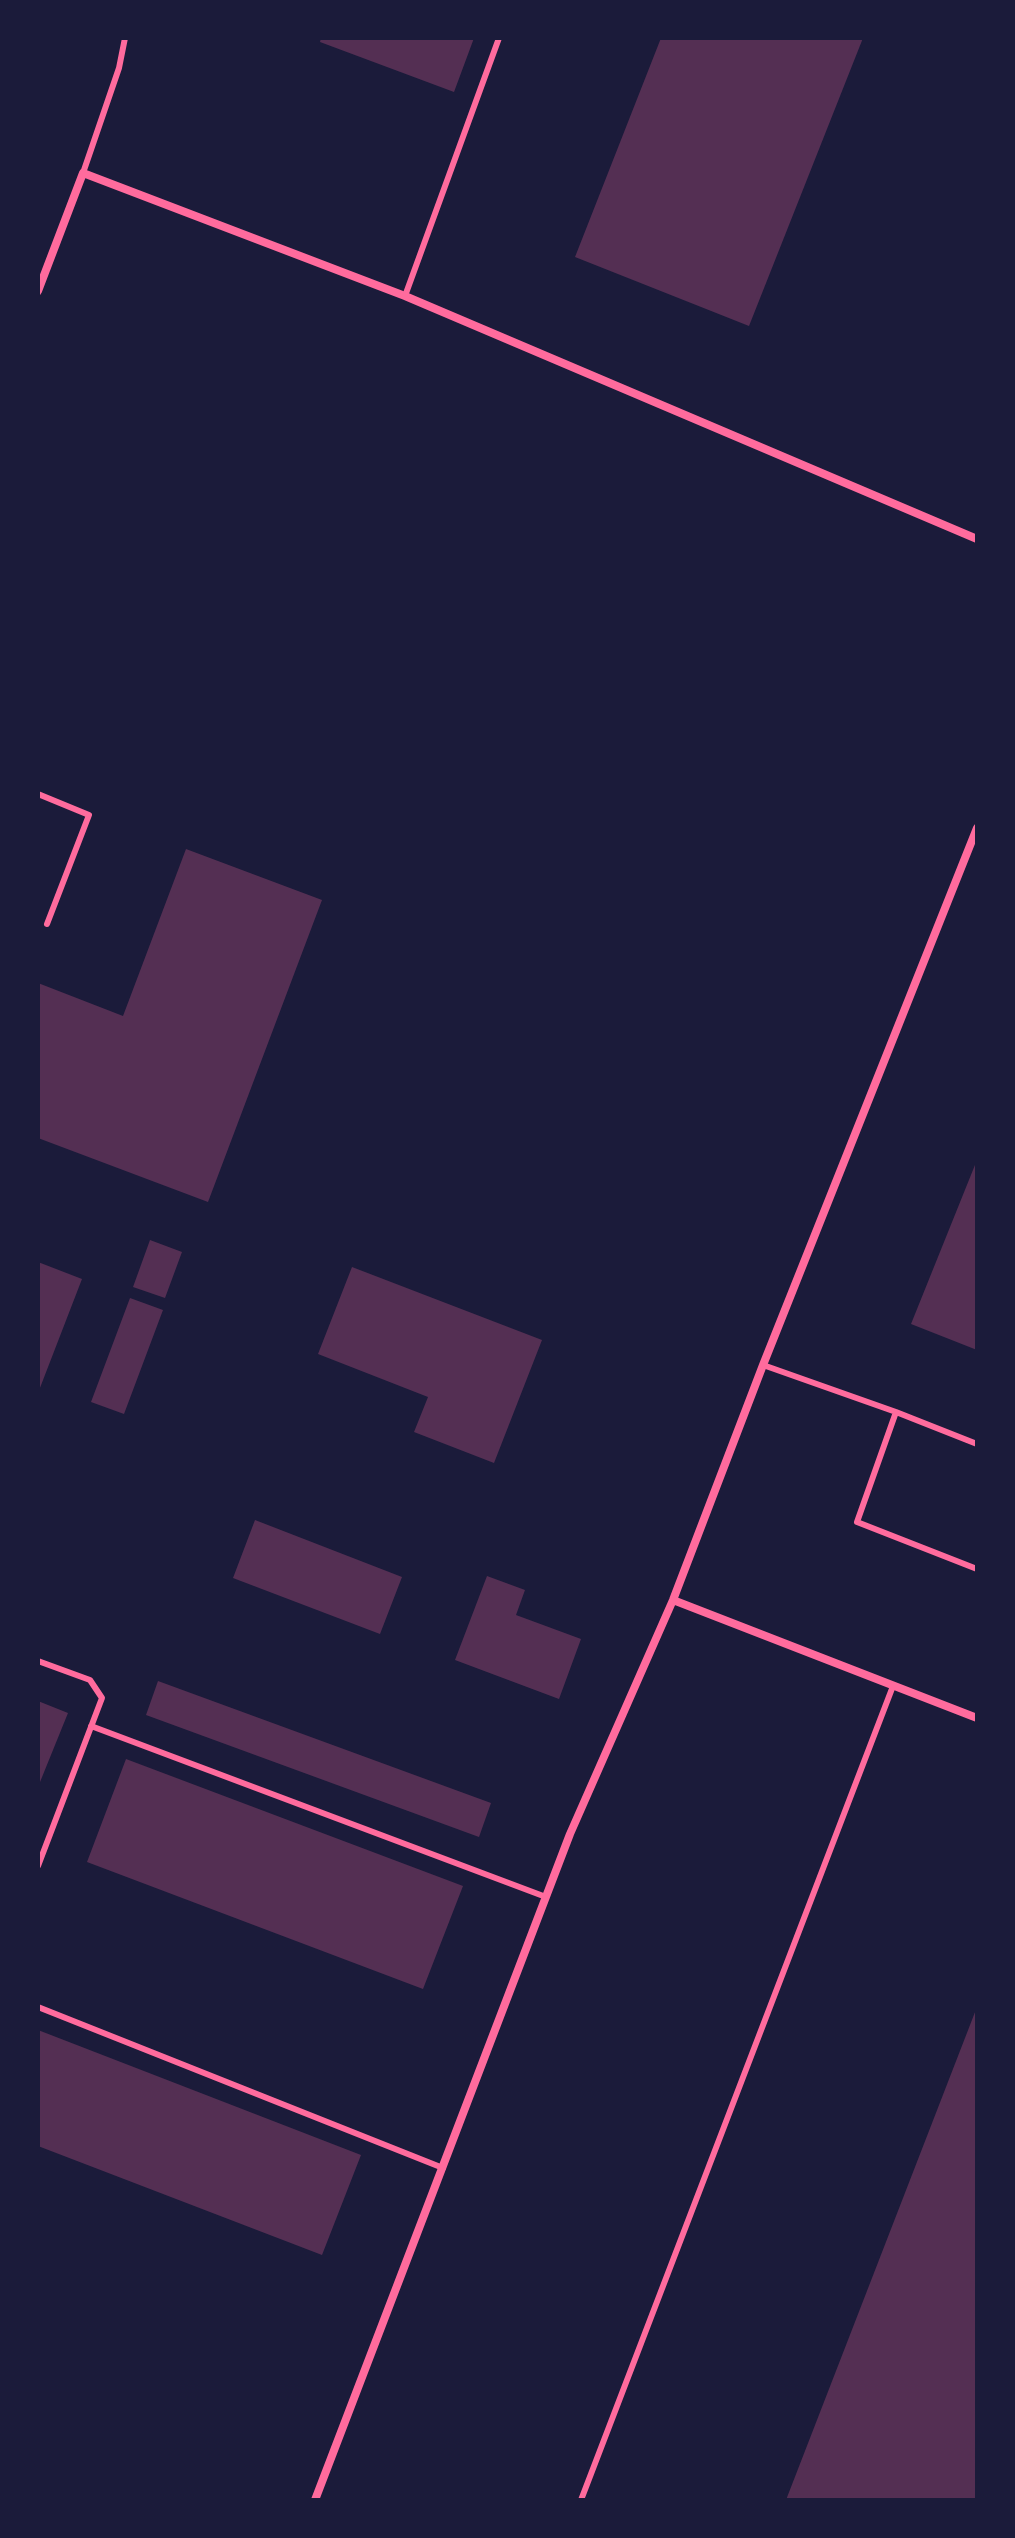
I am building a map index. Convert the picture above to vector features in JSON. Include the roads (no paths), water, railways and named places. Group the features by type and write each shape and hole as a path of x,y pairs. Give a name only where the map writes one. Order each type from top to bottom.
{"street":[{"path":"38,291 83,173 405,296 977,539"},
{"path":"315,2500 570,1834 673,1600 977,828"},
{"path":"673,1600 977,1718"}],"lane":[{"path":"83,173 119,68 125,38"},
{"path":"405,296 499,38"},
{"path":"38,794 89,815 47,924"},
{"path":"763,1365 977,1444"},
{"path":"896,1412 857,1522 977,1569"},
{"path":"38,1661 90,1680 102,1698 38,1866"},
{"path":"581,2500 893,1686"},
{"path":"91,1726 546,1897"},
{"path":"38,2007 443,2168"}]}
